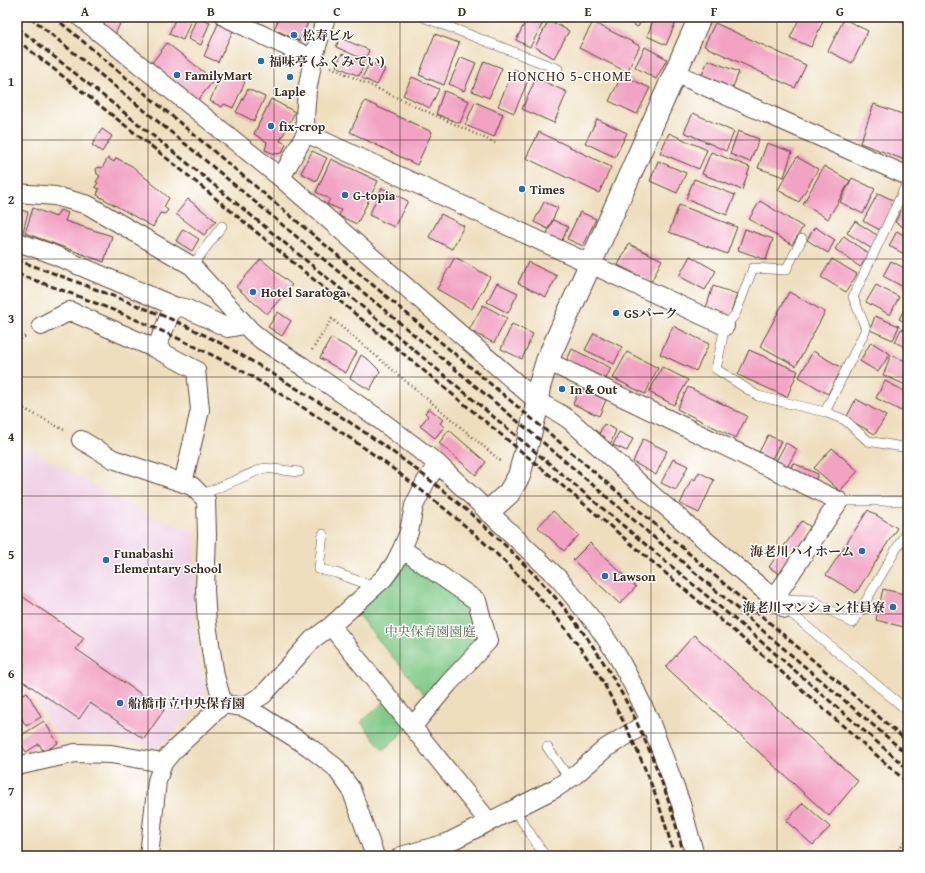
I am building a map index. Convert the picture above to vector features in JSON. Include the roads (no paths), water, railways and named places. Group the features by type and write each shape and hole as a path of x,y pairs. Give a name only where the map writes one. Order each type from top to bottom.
{"street":[{"path":"80,17 281,178 537,401 563,415 572,422 650,493 780,604 839,501 547,361"},
{"path":"225,17 313,58"},
{"path":"281,178 306,133 306,91 313,58 326,17"},
{"path":"489,511 509,493 519,476 532,428 539,387 547,361 700,17"},
{"path":"675,73 908,176"},
{"path":"306,133 725,326"},
{"path":"17,193 55,196 88,205 192,266 251,331 263,341 376,417 438,464 559,579 596,624 617,655 633,685 650,721 681,804 695,856"},
{"path":"17,242 47,252 174,306"},
{"path":"156,349 173,307 185,308 228,328 239,326 243,322"},
{"path":"41,326 70,311 156,349 196,370 200,410 183,484"},
{"path":"81,440 113,459 192,486 206,500 207,535 205,590 207,624 216,676 223,704"},
{"path":"243,707 263,695 313,639 331,626 384,578 392,568 402,549 409,532 414,506 426,481 438,464"},
{"path":"402,549 477,601 488,641 448,684 412,727"},
{"path":"331,626 489,822"},
{"path":"223,704 243,707 259,715 309,747 335,767 351,790 375,856"},
{"path":"149,856 157,781 163,763 172,752 223,704"},
{"path":"401,856 447,843 556,788 606,748 650,721"},
{"path":"17,766 75,753 111,754 163,763"}],"lane":[{"path":"423,17 558,69"},
{"path":"903,17 908,19"},
{"path":"825,412 866,329 853,297 908,181"},
{"path":"192,266 222,226"},
{"path":"802,240 786,270 753,268 735,315 725,326 716,369 758,396 825,412 845,420 868,441 908,448"},
{"path":"201,495 264,468 298,472"},
{"path":"839,501 908,501"},
{"path":"780,604 812,600 853,623 908,529"},
{"path":"323,534 319,569 336,573 375,587"},
{"path":"780,604 908,711"},
{"path":"547,747 569,778"},
{"path":"514,809 545,856"}],"railway":[{"path":"30,17 194,151 552,450 908,755"},
{"path":"54,17 556,439 908,742"},
{"path":"17,27 186,162 370,313 770,649 908,769"},
{"path":"17,40 179,168 545,471 767,659 908,783"},
{"path":"17,260 160,314 233,350 317,401 407,462 491,532 550,591 579,627 614,679 629,707 656,766 667,796 684,856"},
{"path":"17,274 128,316 156,328 237,368 284,396 366,449 440,505 493,550 541,600 563,626 584,653 603,682 644,766 658,802 674,856"}],"place":[{"name":"松寿ビル","path":"294,35"},
{"name":"福味亭 (ふくみてい)","path":"261,61"},
{"name":"FamilyMart","path":"177,75"},
{"name":"Laple","path":"290,77"},
{"name":"fix-crop","path":"271,126"},
{"name":"Times","path":"522,189"},
{"name":"G-topia","path":"345,195"},
{"name":"Hotel Saratoga","path":"253,292"},
{"name":"GSパーク","path":"616,313"},
{"name":"In & Out","path":"562,389"},
{"name":"海老川ハイホーム","path":"862,551"},
{"name":"Funabashi Elementary School","path":"106,560"},
{"name":"Lawson","path":"605,576"},
{"name":"海老川マンション社員寮","path":"893,607"},
{"name":"船橋市立中央保育園","path":"120,703"}],"district":[{"name":"HONCHO 5-CHOME","path":"570,76"}],"park label":[{"name":"中央保育園園庭","path":"430,631"}]}
